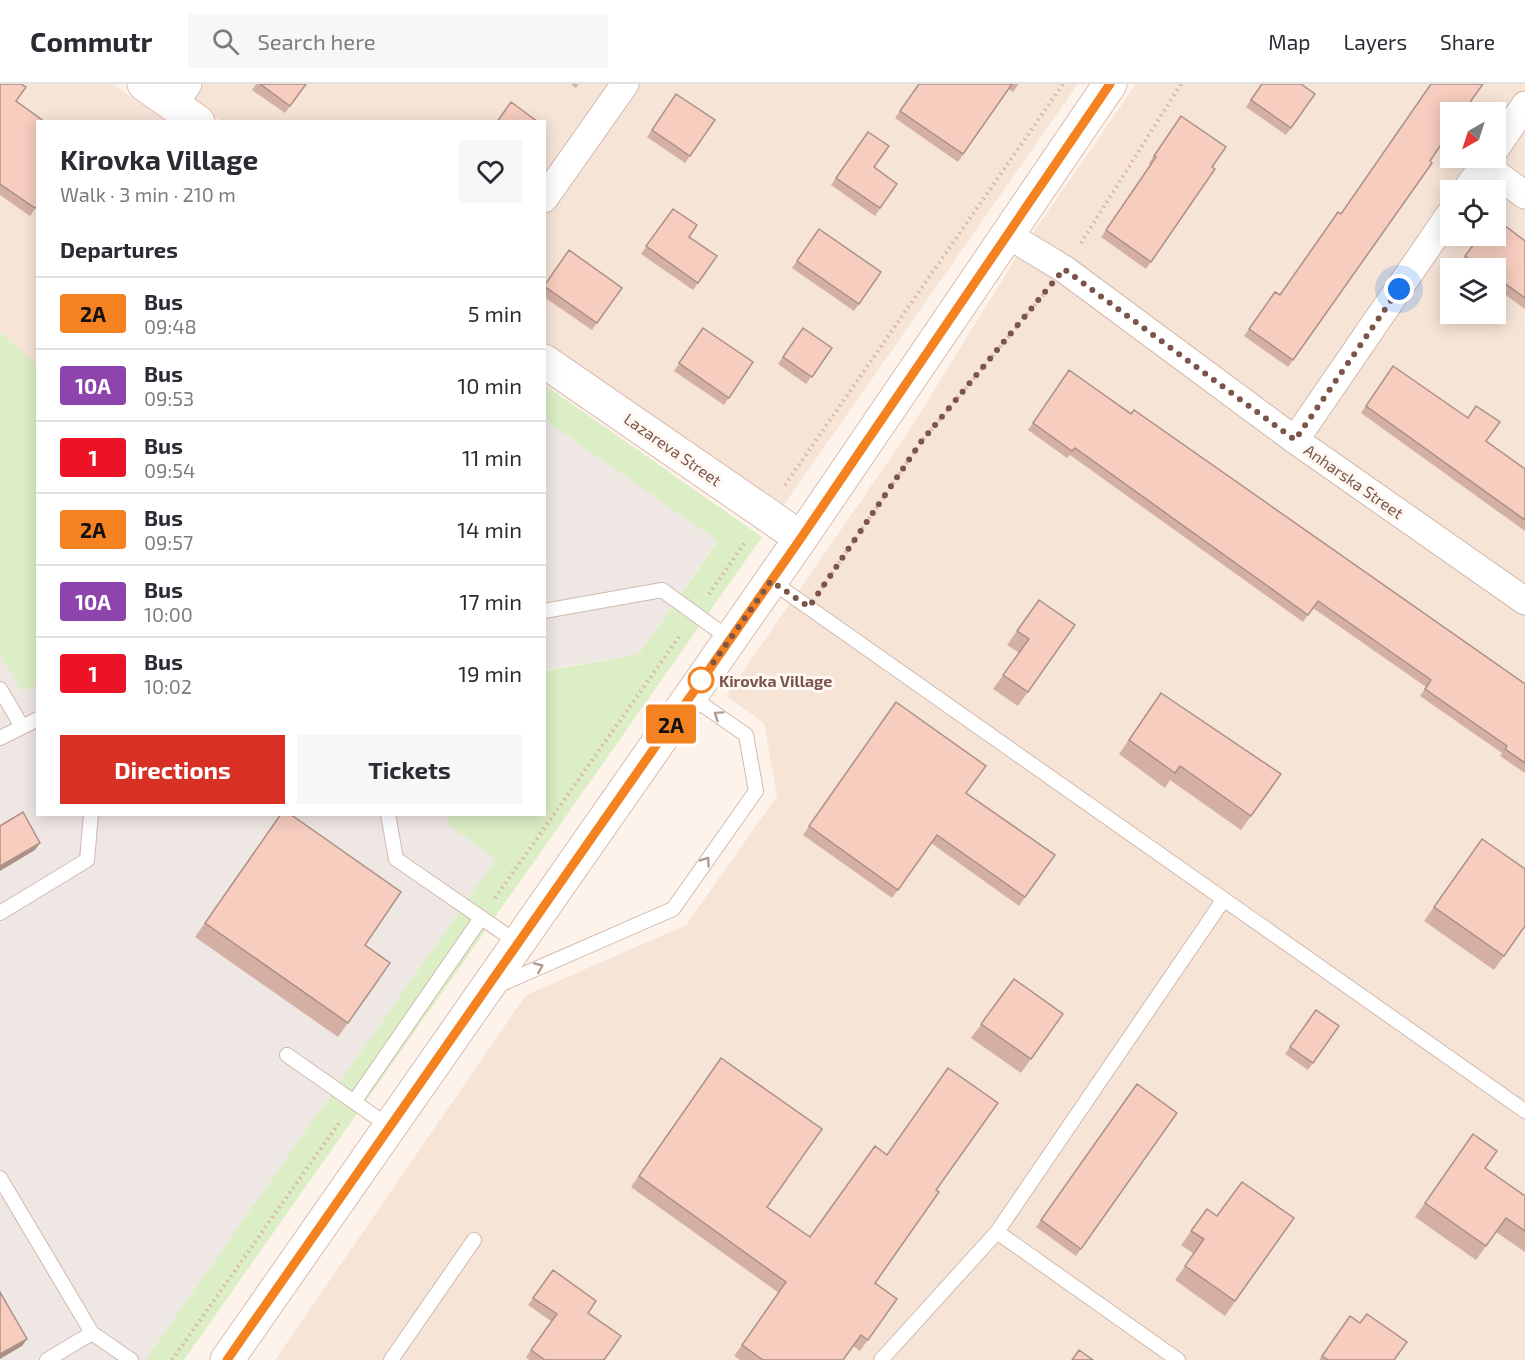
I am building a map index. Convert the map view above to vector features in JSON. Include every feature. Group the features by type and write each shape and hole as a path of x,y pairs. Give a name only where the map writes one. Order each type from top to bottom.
{"street":[{"path":"144,84 187,103"},
{"path":"546,196 625,84"},
{"path":"227,1360 801,538 1110,84"},
{"path":"1506,132 1525,105"},
{"path":"1499,168 1525,195"},
{"path":"1295,440 1440,229"},
{"name":"Anharska Street","path":"1008,235 1064,269 1295,440 1525,601"},
{"name":"Lazareva Street","path":"546,362 801,538"}],"lane":[{"path":"771,581 1525,1111"},
{"path":"546,611 662,591 730,639"},
{"path":"0,689 21,725"},
{"path":"486,990 673,909 756,791 746,735 690,696"},
{"path":"0,738 21,725 36,720"},
{"path":"0,913 87,860 91,816"},
{"path":"388,816 396,859 518,944"},
{"path":"881,1360 997,1232 1224,899"},
{"path":"354,1102 481,918"},
{"path":"287,1055 390,1127"},
{"path":"0,1178 92,1333 131,1360"},
{"path":"997,1232 1178,1360"},
{"path":"390,1360 474,1240"},
{"path":"47,1360 92,1333"}],"path":[{"path":"481,918 766,513 1063,84"},
{"path":"809,607 921,442 1064,269 1181,84"},
{"path":"172,1360 354,1102"}],"shaded area":[{"path":"0,84 112,84 166,120 36,120 36,364 0,332"},
{"path":"167,84 1078,84 781,509 546,346 546,120 220,120"},
{"path":"1136,84 1525,84 1525,1360 275,1360 526,995 686,925 777,796 764,723 726,696 907,434 1019,253"},
{"path":"546,421 718,540 639,654 546,670"},
{"path":"0,654 21,690 36,686 36,816 447,816 449,825 497,858 145,1360 0,1360"}],"green space":[{"path":"0,332 36,364 36,686 21,690 0,654"},
{"path":"546,386 762,537 184,1360 145,1360 496,859 449,825 447,816 546,816 546,671 639,654 718,541 546,421"}],"building":[{"path":"0,84 21,84 26,87 16,101 42,120 36,120 36,207 0,184"},
{"path":"260,84 306,84 290,106"},
{"path":"919,84 1012,84 963,154 900,111"},
{"path":"1262,84 1301,84 1315,94 1291,128 1251,100"},
{"path":"1431,84 1483,84 1470,102 1440,102 1440,146 1430,161 1432,163 1293,360 1249,329 1275,292 1280,295 1338,212 1341,214"},
{"path":"676,94 715,120 690,156 652,130"},
{"path":"511,102 535,120 498,120"},
{"path":"1181,116 1226,147 1212,167 1215,169 1151,262 1106,230"},
{"path":"868,132 889,146 874,167 897,184 880,208 836,178"},
{"path":"673,209 697,225 689,237 717,256 698,283 646,246"},
{"path":"1506,227 1525,241 1525,298 1506,284 1506,258 1468,258 1465,256 1472,246 1506,246"},
{"path":"819,229 881,272 859,304 797,261"},
{"path":"569,250 622,288 597,323 546,287 546,283"},
{"path":"703,328 753,362 729,398 679,363"},
{"path":"803,328 832,348 812,377 783,357"},
{"path":"1393,366 1468,418 1476,406 1500,422 1486,441 1525,469 1525,520 1366,406"},
{"path":"1069,370 1131,414 1134,410 1525,684 1525,763 1505,749 1507,746 1425,689 1431,680 1318,601 1308,615 1075,448 1072,451 1033,423"},
{"path":"1039,600 1075,625 1028,692 1003,675 1029,639 1017,631"},
{"path":"1161,693 1281,774 1251,816 1180,766 1175,773 1129,740"},
{"path":"896,702 986,766 966,793 1055,855 1025,897 937,835 898,890 809,826"},
{"path":"23,812 40,843 0,866 0,826"},
{"path":"280,816 293,816 401,892 365,945 390,963 348,1023 205,923"},
{"path":"1482,839 1525,869 1525,926 1504,956 1434,907"},
{"path":"1014,979 1063,1014 1031,1059 981,1024"},
{"path":"1316,1010 1339,1026 1313,1063 1290,1047"},
{"path":"721,1058 822,1129 767,1207 810,1237 875,1146 887,1155 948,1068 998,1103 936,1190 939,1192 875,1283 897,1299 868,1340 861,1335 843,1360 763,1360 742,1345 786,1282 639,1176"},
{"path":"1137,1084 1177,1113 1081,1249 1041,1220"},
{"path":"1473,1134 1497,1151 1485,1168 1525,1196 1525,1231 1506,1218 1486,1246 1425,1203"},
{"path":"1242,1182 1294,1218 1235,1301 1185,1266 1204,1239 1191,1231 1207,1209 1217,1216"},
{"path":"553,1270 596,1301 588,1313 621,1336 604,1360 545,1360 531,1350 557,1314 533,1298"},
{"path":"0,1292 27,1339 0,1354"},
{"path":"1367,1314 1407,1342 1394,1360 1328,1360 1322,1356 1350,1316 1360,1323"},
{"path":"1079,1350 1093,1360 1072,1360"}],"bus line":[{"name":"2А","path":"227,1360 801,538 1110,84"}],"place":[{"name":"Kirovka Village","path":"701,680"}],"route":[{"path":"701,680 771,581 809,607 921,442 1064,269 1295,440 1399,289"}]}
